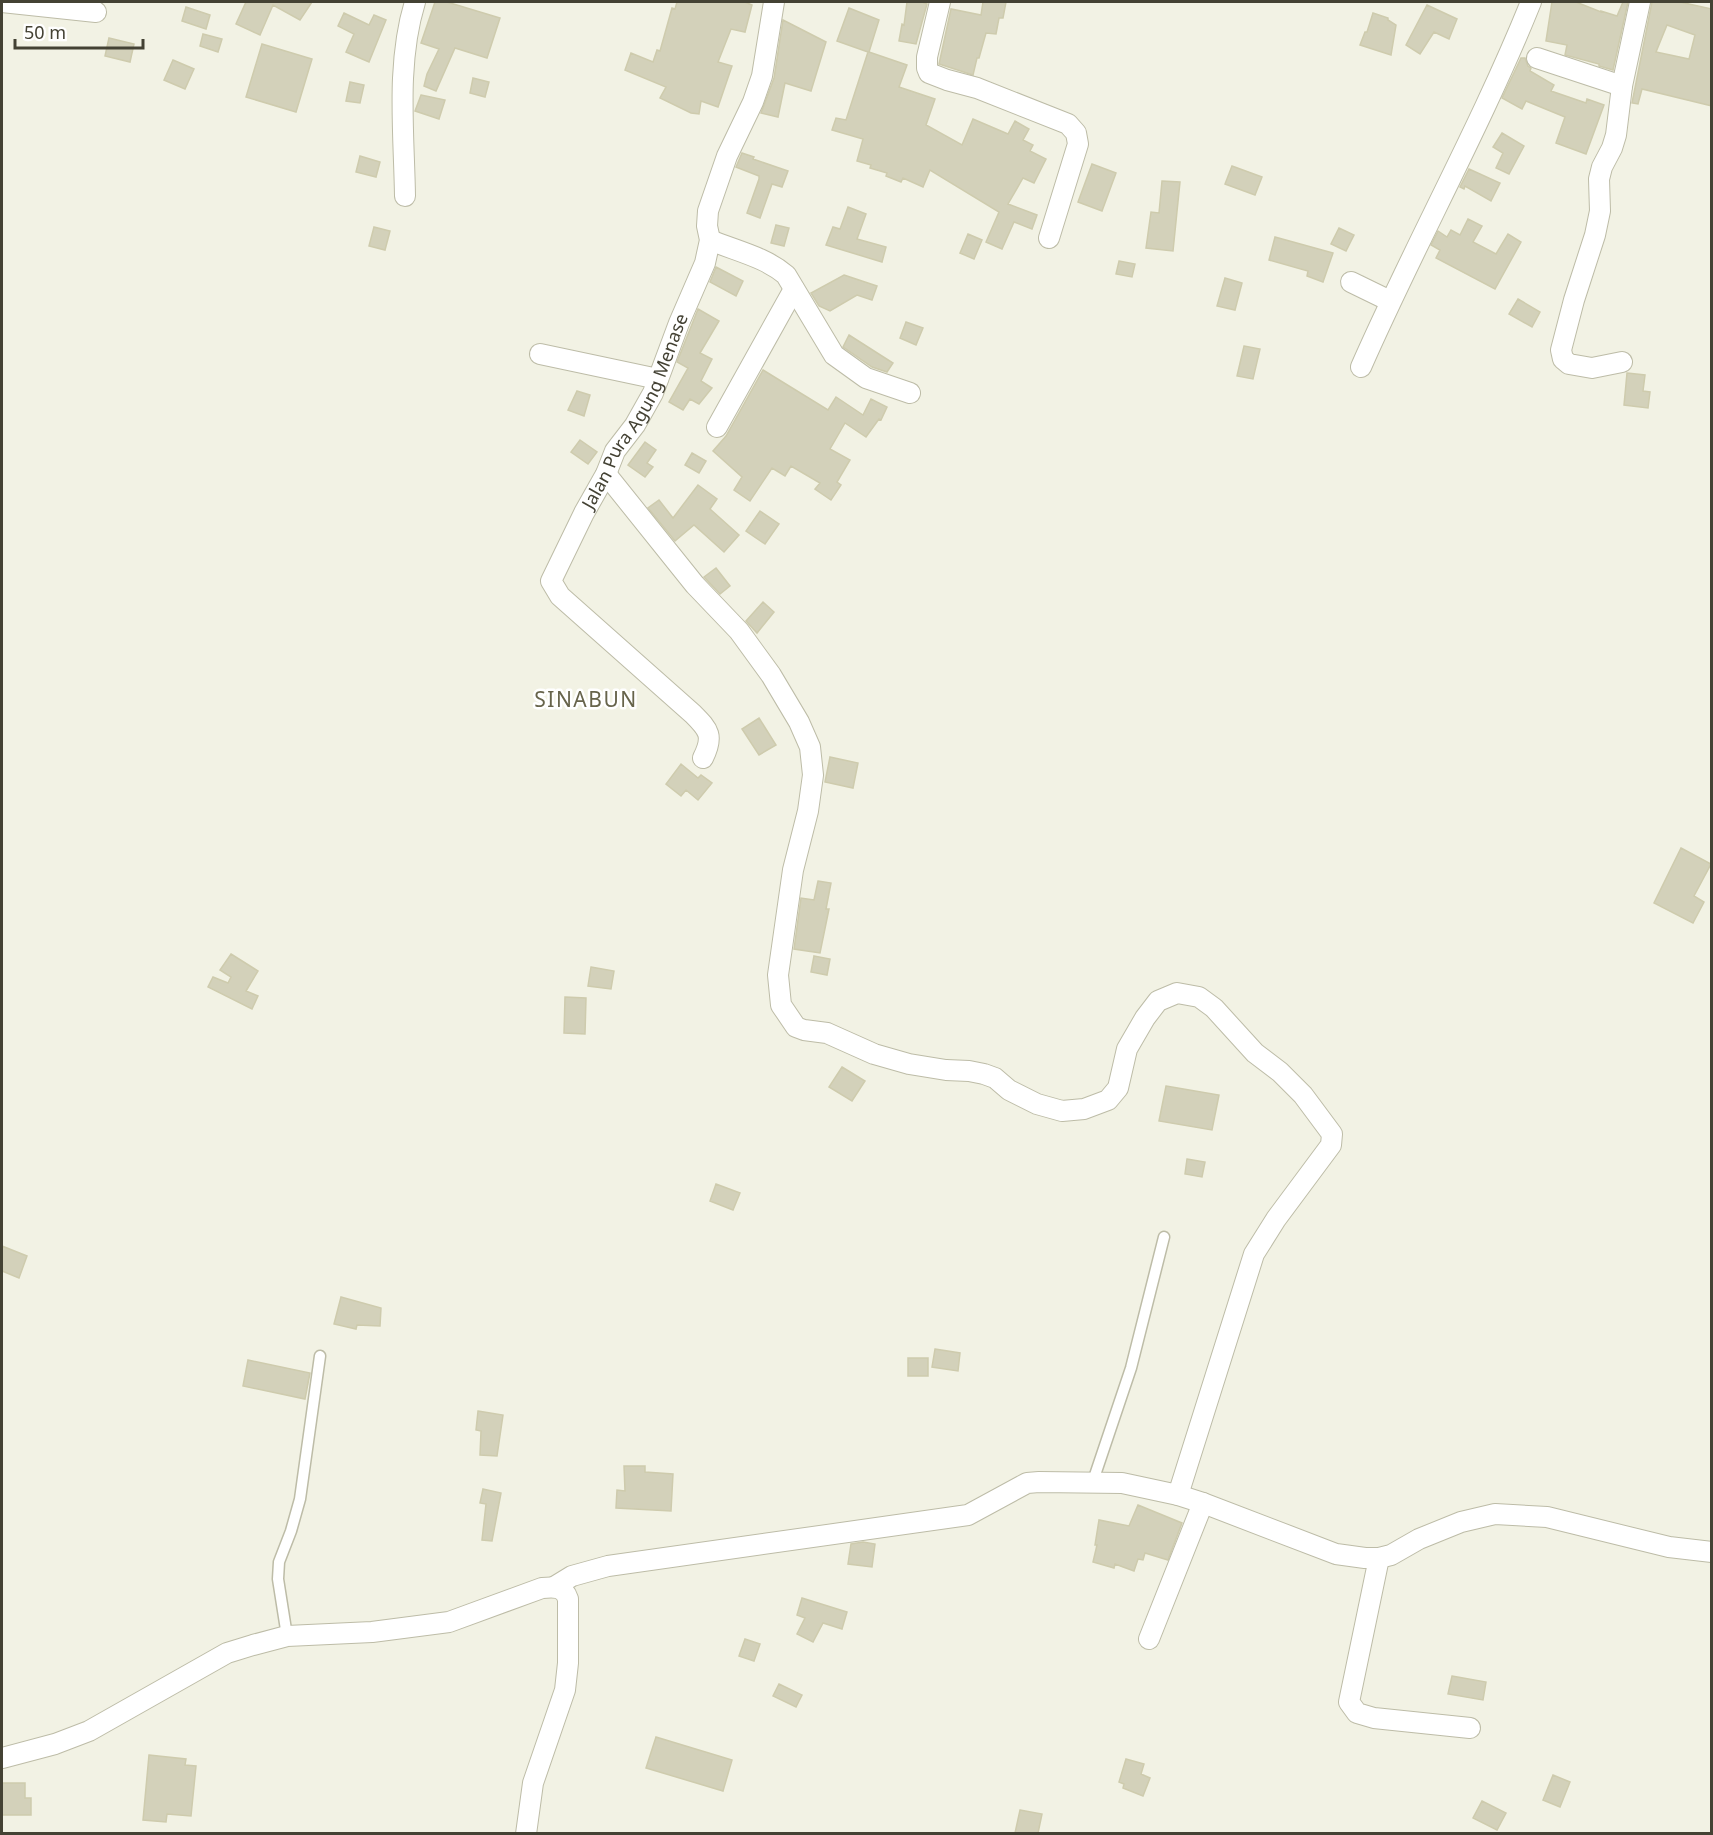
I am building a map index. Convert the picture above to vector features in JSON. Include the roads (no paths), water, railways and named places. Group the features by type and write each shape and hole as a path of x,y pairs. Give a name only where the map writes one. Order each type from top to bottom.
{"street":[{"path":"2,2 96,12"},
{"path":"405,196 403,74 410,20 415,2"},
{"name":"Jalan Pura Agung Menase","path":"703,758 708,748 710,736 708,729 560,596 551,581 606,474 615,451 635,425 658,379 705,263 710,240 707,226 708,211 727,156 753,102 762,76 774,2"},
{"path":"940,2 927,57 929,73 1037,110 1068,124 1076,133 1078,144 1049,238"},
{"path":"1361,367 1390,301 1513,45 1531,2"},
{"path":"1622,362 1592,368 1569,364 1563,359 1562,350 1574,300 1595,235 1600,211 1599,179 1616,135 1622,86 1640,2"},
{"path":"1538,58 1622,86"},
{"path":"710,240 749,256 766,260 786,275 834,355 866,378 909,393"},
{"path":"1351,282 1390,301"},
{"path":"717,427 794,289"},
{"path":"540,354 658,379"},
{"path":"606,474 695,585 739,631 771,675 799,722 810,747 813,775 808,811 794,870 778,975 781,1005 795,1027 826,1033 874,1054 909,1064 946,1071 969,1071 984,1074 995,1078 1009,1090 1037,1104 1062,1112 1084,1108 1107,1100 1118,1088 1128,1049 1145,1018 1158,1001 1177,993 1198,997 1214,1008 1255,1053 1280,1072 1303,1095 1332,1134 1331,1145 1276,1219 1254,1254 1178,1495"},
{"path":"554,1587 572,1576 608,1566 968,1515 1027,1483 1093,1481 1122,1483 1178,1495 1336,1554 1365,1558 1391,1555 1419,1539 1461,1522 1495,1514 1547,1517 1669,1547 1712,1552"},
{"path":"1149,1639 1203,1503"},
{"path":"1379,1558 1349,1702 1357,1713 1374,1718 1470,1728"},
{"path":"2,1758 55,1744 89,1731 227,1653 287,1636 372,1632 449,1622 542,1588 561,1588 566,1592 568,1599 568,1663 565,1690 533,1783 526,1833"}],"lane":[{"path":"1093,1481 1131,1368 1164,1237"},
{"path":"287,1636 278,1579 279,1562 291,1532 300,1499 320,1356"}],"district":[{"name":"SINABUN","path":"586,700"}]}
